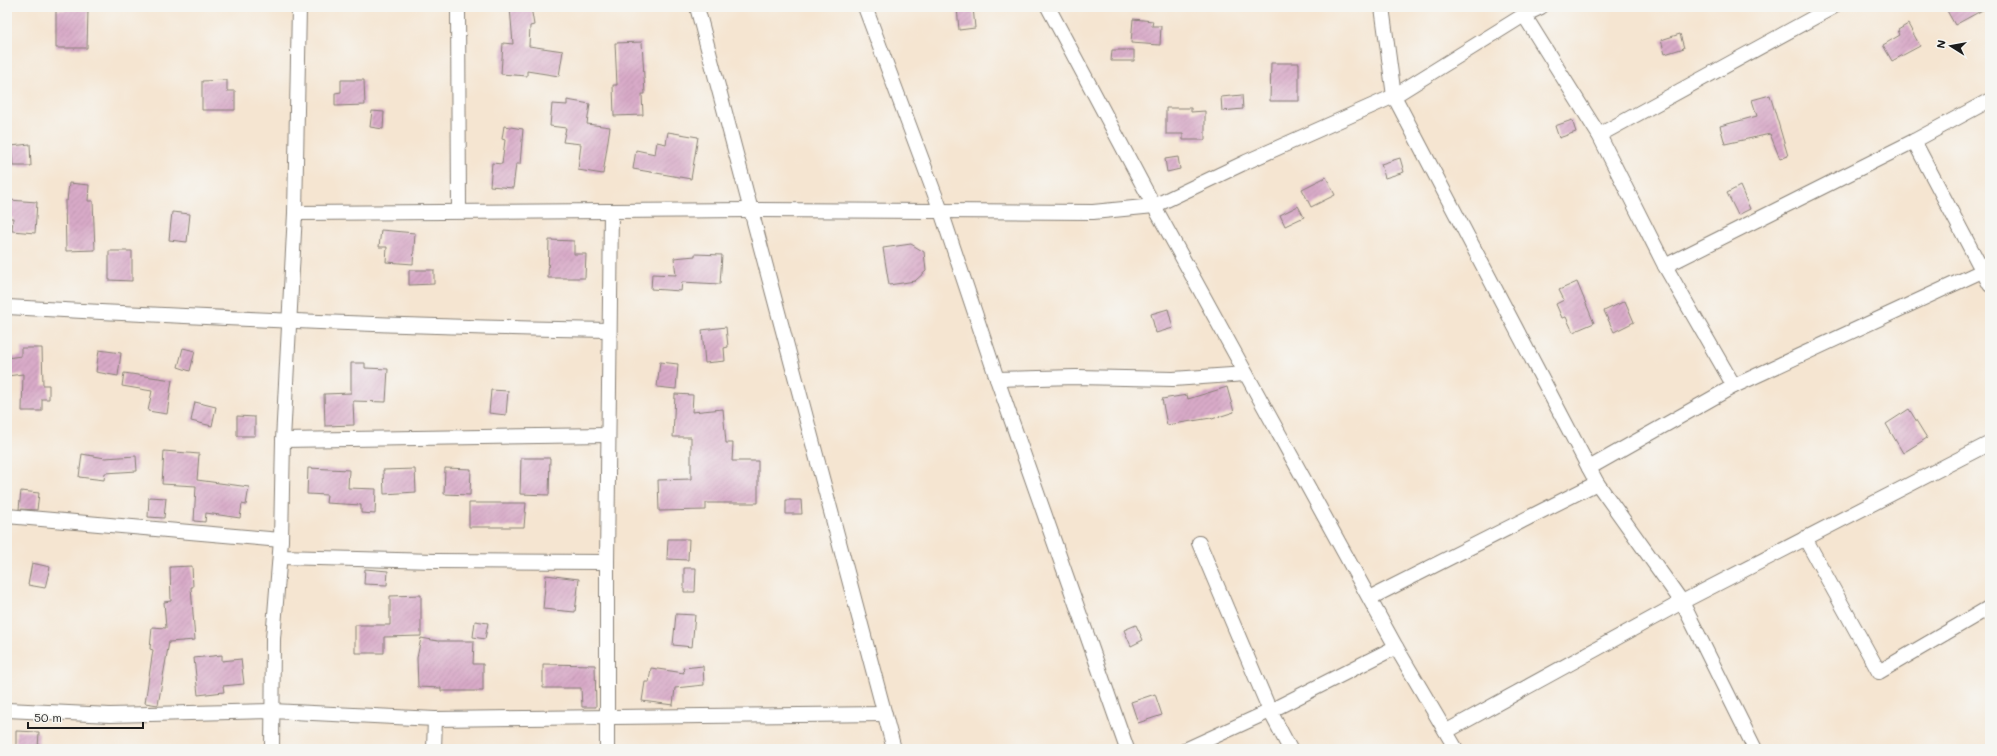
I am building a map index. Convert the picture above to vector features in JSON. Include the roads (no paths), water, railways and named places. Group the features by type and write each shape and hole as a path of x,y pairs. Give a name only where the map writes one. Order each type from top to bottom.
{"street":[{"path":"272,749 273,639 281,540 283,440 295,212 299,7"},
{"path":"458,7 459,210"},
{"path":"697,7 894,749"},
{"path":"864,7 941,211 997,379 1127,749"},
{"path":"1048,7 1154,206 1396,647 1447,731 1456,749"},
{"path":"1382,7 1394,96 1588,468 1597,483 1682,602 1755,749"},
{"path":"295,212 459,210 1093,212 1154,206 1246,162 1394,96 1524,11 1541,7"},
{"path":"1600,135 1833,7"},
{"path":"1524,11 1600,135 1665,266 1734,386"},
{"path":"1665,266 1914,141 1990,100"},
{"path":"1914,141 1990,285"},
{"path":"607,749 606,562 611,211"},
{"path":"1588,468 1734,386 1982,271"},
{"path":"7,307 145,315 443,327 609,330"},
{"path":"997,379 1076,376 1173,379 1246,374"},
{"path":"283,440 608,435"},
{"path":"1447,731 1682,602 1990,443"},
{"path":"1370,598 1597,483"},
{"path":"7,516 281,540"},
{"path":"1805,538 1879,672 1990,607"},
{"path":"1199,543 1270,711 1290,749"},
{"path":"280,556 435,561 606,562"},
{"path":"1188,749 1270,711 1396,647"},
{"path":"7,710 110,715 272,711 435,719 885,714"},
{"path":"434,749 435,719"}]}
